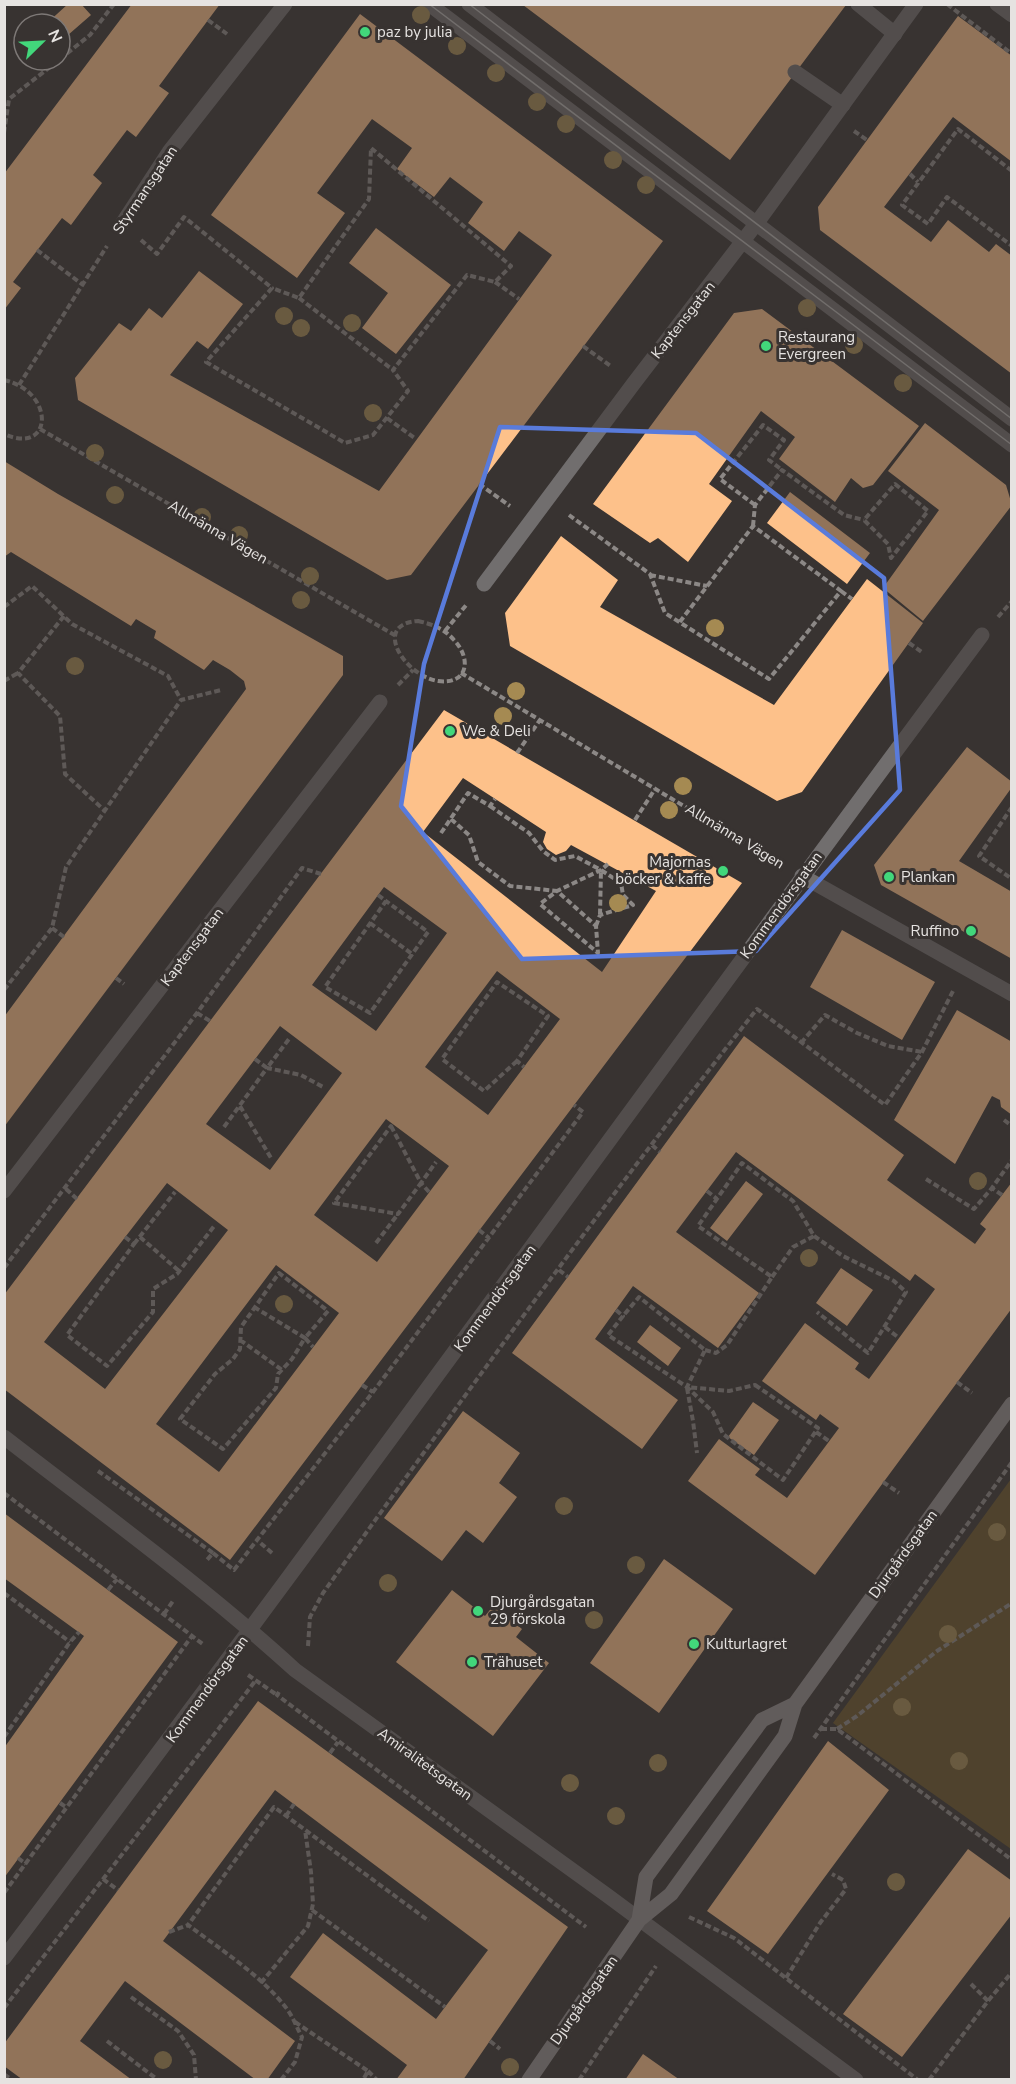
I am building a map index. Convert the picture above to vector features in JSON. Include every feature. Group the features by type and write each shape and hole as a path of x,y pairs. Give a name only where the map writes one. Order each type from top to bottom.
{"street":[{"name":"Styrmansgatan","path":"122,224 169,152 285,4"},
{"path":"429,4 1011,445"},
{"path":"469,4 1011,419"},
{"path":"858,4 895,34"},
{"name":"Kaptensgatan","path":"484,584 756,224 916,4"},
{"path":"997,4 1011,15"},
{"path":"795,72 843,105"},
{"name":"Kommendörsgatan","path":"4,1958 295,1572 802,876 982,635"},
{"name":"Kaptensgatan","path":"4,1191 380,702"},
{"name":"Allmänna Vägen","path":"802,876 1011,994"},
{"name":"Djurgårdsgatan","path":"530,2079 639,1920 670,1894 785,1736 795,1704 1011,1404"},
{"name":"Amiralitetsgatan","path":"4,1437 251,1629 295,1670 856,2079"},
{"name":"Djurgårdsgatan","path":"639,1920 646,1877 762,1720 795,1704"}],"path":[{"path":"72,49 90,35 114,4"},
{"path":"947,4 1011,54"},
{"path":"4,132 9,99 43,72"},
{"path":"1011,171 958,129 902,205 928,224 947,197 1011,246"},
{"path":"299,298 369,199 371,148 511,266 495,282"},
{"path":"910,174 918,182"},
{"path":"122,224 157,254 184,217 272,288 299,298 393,370 408,391 373,435 345,442 206,362 272,288"},
{"name":"Styrmansgatan","path":"19,385 122,224"},
{"path":"37,250 82,285"},
{"path":"393,370 467,275 495,282 519,299"},
{"path":"583,346 634,383"},
{"path":"4,380 19,385 34,397 43,414 40,429 33,435 26,438 4,434"},
{"path":"387,418 416,439"},
{"path":"755,505 720,479 763,425 784,440 769,460 844,515 864,520 888,544 891,558 928,511 895,484 864,520"},
{"name":"Allmänna Vägen","path":"40,429 396,636"},
{"path":"679,622 753,526 755,505 782,470"},
{"path":"479,484 531,521"},
{"path":"549,497 569,515 650,574 707,586"},
{"path":"753,526 852,599"},
{"path":"650,574 665,614 769,679 841,591"},
{"path":"445,631 484,584"},
{"path":"4,607 32,586 72,624 168,676 181,700"},
{"path":"4,681 18,673 64,616"},
{"path":"412,622 432,624 445,631 453,638 465,656 465,664 461,673 452,681 434,680 419,674 398,654 395,644 396,636 402,626 412,622"},
{"path":"909,642 922,653"},
{"path":"18,673 60,716 65,774 105,811"},
{"name":"Allmänna Vägen","path":"461,673 802,876"},
{"path":"4,990 52,928 66,867 181,700 221,690"},
{"path":"517,753 540,720"},
{"path":"635,820 655,789"},
{"path":"441,833 468,793 529,833 543,851 555,860 574,856 621,883 623,895 633,905 600,915"},
{"path":"490,806 495,799"},
{"path":"1011,807 978,856 1011,879"},
{"path":"450,819 469,835 478,862 510,886 557,891 596,926"},
{"path":"601,870 600,915 596,926 598,953 540,904 557,891 601,870 608,864"},
{"path":"4,1268 198,1013 302,868 321,874"},
{"path":"378,895 428,932 370,1013 325,987 386,901"},
{"path":"370,923 412,954"},
{"path":"52,928 64,937"},
{"path":"116,978 124,984"},
{"path":"497,982 548,1016 517,1061 484,1091 442,1059 497,982"},
{"path":"277,1695 308,1652 310,1617 323,1593 496,1352 686,1098 757,1010 885,1105 922,1052 955,987"},
{"path":"198,1013 210,1022"},
{"path":"801,1043 825,1015 858,1034 888,1046 922,1052"},
{"path":"224,1127 289,1039"},
{"path":"255,1059 267,1068 301,1075 323,1087"},
{"path":"517,1061 524,1067"},
{"path":"213,1553 234,1570 373,1392 583,1112 574,1105"},
{"path":"240,1106 271,1158"},
{"path":"1004,1120 1011,1126"},
{"path":"398,1214 334,1203 391,1126 429,1192"},
{"path":"652,1145 660,1152"},
{"path":"926,1179 974,1209 1011,1160"},
{"path":"376,1242 436,1162"},
{"path":"772,1277 698,1226 742,1163 793,1201 814,1236 843,1256 894,1281 906,1292 868,1353 817,1312"},
{"path":"992,1188 1002,1195"},
{"path":"66,1189 77,1199"},
{"path":"706,1191 717,1199"},
{"path":"175,1192 67,1335 107,1366 153,1312 153,1289 179,1271 215,1225"},
{"path":"479,1230 489,1238"},
{"path":"687,1387 729,1391 755,1384 818,1428 783,1480 723,1434 713,1412 687,1387 608,1335 639,1298 705,1350 716,1353 727,1345 794,1247 814,1236"},
{"path":"125,1237 134,1244"},
{"path":"140,1238 179,1271"},
{"path":"559,1270 568,1277"},
{"path":"279,1273 328,1311 305,1338 292,1359 278,1374 276,1388 223,1449 180,1419 215,1374 233,1359 240,1349 241,1327 279,1273"},
{"path":"254,1307 305,1338 313,1347"},
{"path":"616,1310 622,1316"},
{"path":"885,1327 899,1338"},
{"path":"240,1340 282,1370"},
{"path":"697,1453 687,1387 705,1350"},
{"path":"957,1382 972,1393"},
{"path":"362,1385 373,1392"},
{"path":"816,1432 829,1441"},
{"path":"883,1482 899,1493"},
{"path":"4,1493 192,1636 277,1695 586,1927"},
{"path":"257,1540 295,1572"},
{"path":"108,1590 117,1579"},
{"path":"4,1593 70,1642"},
{"path":"821,1730 837,1729 865,1710 937,1652 1011,1603"},
{"path":"4,1737 79,1632"},
{"path":"4,1893 192,1636"},
{"path":"4,2008 256,1680"},
{"path":"837,1729 1011,1860"},
{"path":"330,1753 338,1742"},
{"path":"60,1803 67,1808"},
{"path":"286,1816 294,1804"},
{"path":"169,1932 188,1925 274,1807 429,1921"},
{"path":"261,1983 308,1926 313,1904 311,1872 304,1829"},
{"path":"18,1858 26,1864"},
{"path":"786,1978 820,1923 846,1889 843,1880 832,1874"},
{"path":"103,1879 118,1890"},
{"path":"312,1910 445,2007"},
{"path":"689,1917 734,1938 918,2079"},
{"path":"188,1925 226,1953 287,2009 302,2037 295,2062 280,2079"},
{"path":"929,2079 1011,1972"},
{"path":"971,1984 988,2001"},
{"path":"131,1997 178,2031 194,2055 196,2079"},
{"path":"294,2022 377,2079"},
{"path":"107,2041 158,2079"},
{"path":"490,2041 500,2049"},
{"path":"363,2079 368,2071"},
{"path":"4,2074 12,2079"}],"highlighted area":[{"path":"500,427 696,433 884,578 900,790 756,951 522,959 401,806 424,664"}],"shaded area":[{"path":"1011,1479 1011,1849 833,1723"}],"building":[{"path":"68,4 81,4 91,15 72,32 72,12 59,12"},
{"path":"132,4 220,4 159,86 169,93 136,137 127,130 93,175 102,183 71,225 62,218 13,282 21,288 4,310 4,174"},
{"path":"523,5 846,5 730,160"},
{"path":"360,14 663,241 411,575 387,580 78,400 75,378 119,323 131,331 149,308 162,318 199,271 243,304 208,349 197,341 170,375 379,491 552,255 519,231 504,251 468,223 483,202 450,177 434,197 397,169 412,148 372,119 317,193 345,213 297,278 211,215"},
{"path":"958,16 1012,56 1012,162 953,117 884,207 931,242 948,220 989,252 996,244 1012,256 1012,374 820,230 818,207"},
{"path":"376,228 451,285 396,354 362,328 388,293 349,263"},
{"path":"762,309 919,426 873,485 863,488 851,478 835,502 779,459 795,437 761,411 709,484 732,501 688,562 658,538 650,543 593,504 734,313"},
{"path":"925,423 1006,485 1012,505 923,621 883,588 939,510 888,471"},
{"path":"4,461 343,656 343,675 4,1127 4,1017 246,689 244,681 213,660 204,670 154,638 156,631 136,619 131,626 11,552 4,557"},
{"path":"790,492 870,553 847,584 767,523"},
{"path":"561,536 618,580 600,607 774,705 867,579 923,623 802,792 777,801 510,646 505,613"},
{"path":"444,710 742,883 230,1560 4,1389 4,1295","holes":["463,778 546,832 543,842 547,849 556,855 566,851 571,845 656,891 602,972 423,832","384,887 447,933 376,1031 312,985","497,971 560,1019 488,1115 425,1067","280,1026 342,1073 270,1170 206,1124","386,1119 449,1166 377,1262 314,1215","167,1183 228,1230 105,1389 44,1342","276,1265 339,1313 219,1472 156,1424"]},
{"path":"967,747 1012,782 1012,787 959,861 1012,892 1012,959 881,885 874,865"},
{"path":"842,930 935,982 902,1040 810,987"},
{"path":"957,1010 1012,1042 1012,1115 1001,1107 1000,1100 992,1096 955,1164 894,1120"},
{"path":"744,1036 904,1155 887,1180 975,1244 986,1229 980,1224 1012,1182 1012,1308 815,1575 688,1481 719,1439 760,1469 755,1475 787,1498 839,1428 820,1414 816,1420 762,1381 805,1323 859,1363 855,1369 869,1379 935,1289 915,1274 910,1281 736,1152 676,1232 759,1293 718,1348 633,1286 595,1339 678,1400 642,1449 512,1353"},
{"path":"746,1181 763,1194 727,1241 710,1228"},
{"path":"841,1268 873,1290 847,1326 816,1303"},
{"path":"650,1325 681,1348 668,1366 637,1342"},
{"path":"753,1402 779,1420 754,1455 728,1437"},
{"path":"463,1411 520,1453 499,1483 517,1497 483,1543 466,1530 442,1561 384,1518"},
{"path":"4,1513 178,1642 4,1878 4,1748 84,1636 4,1578"},
{"path":"664,1559 733,1609 659,1713 590,1663"},
{"name":"Trähuset","path":"452,1590 485,1616 493,1606 522,1629 516,1637 549,1663 493,1736 396,1662"},
{"path":"258,1701 568,1927 463,2080 396,2080 407,2065 290,1977 323,1933 436,2019 488,1950 275,1790 163,1941 295,2041 267,2080 256,2080 125,1981 80,2041 132,2080 23,2080 4,2066 4,2044"},
{"path":"828,1741 889,1790 768,1954 707,1911"},
{"path":"968,1849 1012,1881 1012,1914 902,2057 843,2014"},
{"path":"643,2054 680,2080 625,2080"}],"tram line":[{"path":"429,4 1012,445"},
{"path":"469,4 1012,419"}],"place":[{"name":"paz by julia","path":"365,32"},
{"name":"Restaurang Evergreen","path":"766,346"},
{"name":"We & Deli","path":"450,731"},
{"name":"Majornas böcker & kaffe","path":"723,871"},
{"name":"Plankan","path":"889,877"},
{"name":"Ruffino","path":"971,931"},
{"name":"Djurgårdsgatan 29 förskola","path":"478,1611"},
{"name":"Kulturlagret","path":"694,1644"},
{"name":"Trähuset","path":"472,1662"}]}
